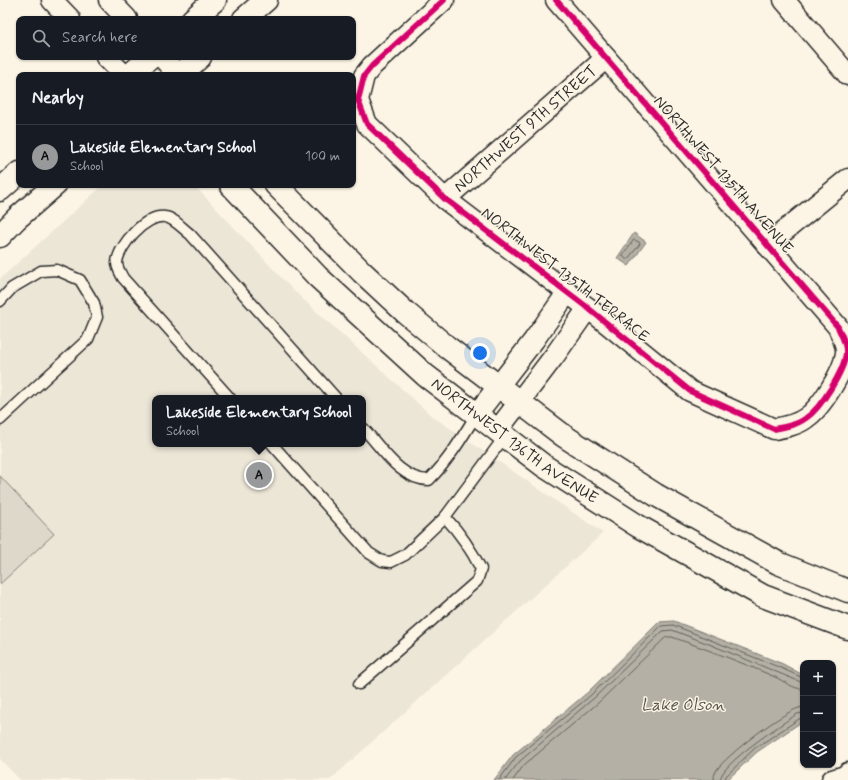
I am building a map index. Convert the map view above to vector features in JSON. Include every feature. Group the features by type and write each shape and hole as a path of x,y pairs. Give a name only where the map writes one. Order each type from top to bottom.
{"street":[{"path":"52,0 67,16"},
{"path":"109,0 124,16"},
{"path":"196,16 215,0"},
{"path":"247,16 266,0"},
{"name":"NORTHWEST 135TH TERRACE","path":"444,0 372,66 364,76 358,100 367,124 445,199 588,308 690,391 774,429 788,427"},
{"name":"NORTHWEST 135TH AVENUE","path":"556,0 838,327 844,340 846,353 845,369 816,410 806,419 788,427"},
{"path":"784,0 848,75"},
{"name":"NORTHWEST 9TH STREET","path":"445,199 606,58"},
{"path":"109,60 121,72"},
{"path":"133,72 147,60"},
{"path":"165,60 176,72"},
{"path":"182,72 196,60"},
{"path":"0,190 16,177"},
{"path":"767,245 848,179"},
{"path":"0,236 16,219 52,188"},
{"name":"NORTHWEST 136TH AVENUE","path":"234,188 318,277 425,375 544,466 638,526 763,596 848,628"},
{"name":"NORTHWEST 136TH AVENUE","path":"279,188 405,312 564,436 656,495 778,563 848,591"},
{"path":"476,415 567,293"},
{"path":"501,434 519,402 588,308"},
{"path":"832,780 845,776 848,773"}],"lane":[{"path":"227,395 122,278 117,265 119,254 128,239 148,220 165,216 190,234 333,395"},
{"path":"0,302 12,288 41,272 57,270 80,280 94,303 97,317 88,339 0,420"},
{"path":"366,431 400,468 418,480 429,480 446,461 476,415"},
{"path":"275,447 369,553 382,561 391,562 405,555 445,517 501,434"},
{"path":"359,684 477,581 481,569 475,556 461,534 445,517"}],"shaded area":[{"path":"100,188 197,188 294,291 432,416 603,533 330,780 20,780 0,759 0,279"},
{"path":"0,476 54,534 0,584"}],"water":[{"path":"634,233 646,242 629,266 617,258"},
{"name":"Lake Olson","path":"674,621 783,664 800,673 800,723 757,752 727,780 494,780 513,755 588,692 659,622"}],"cycle path":[{"path":"444,0 372,66 364,76 358,100 367,124 445,199 588,308 690,391 774,429 799,422 812,413 825,398 841,369 846,350 845,343 838,327 556,0"}],"place":[{"name":"Lakeside Elementary School","path":"259,475"}]}
